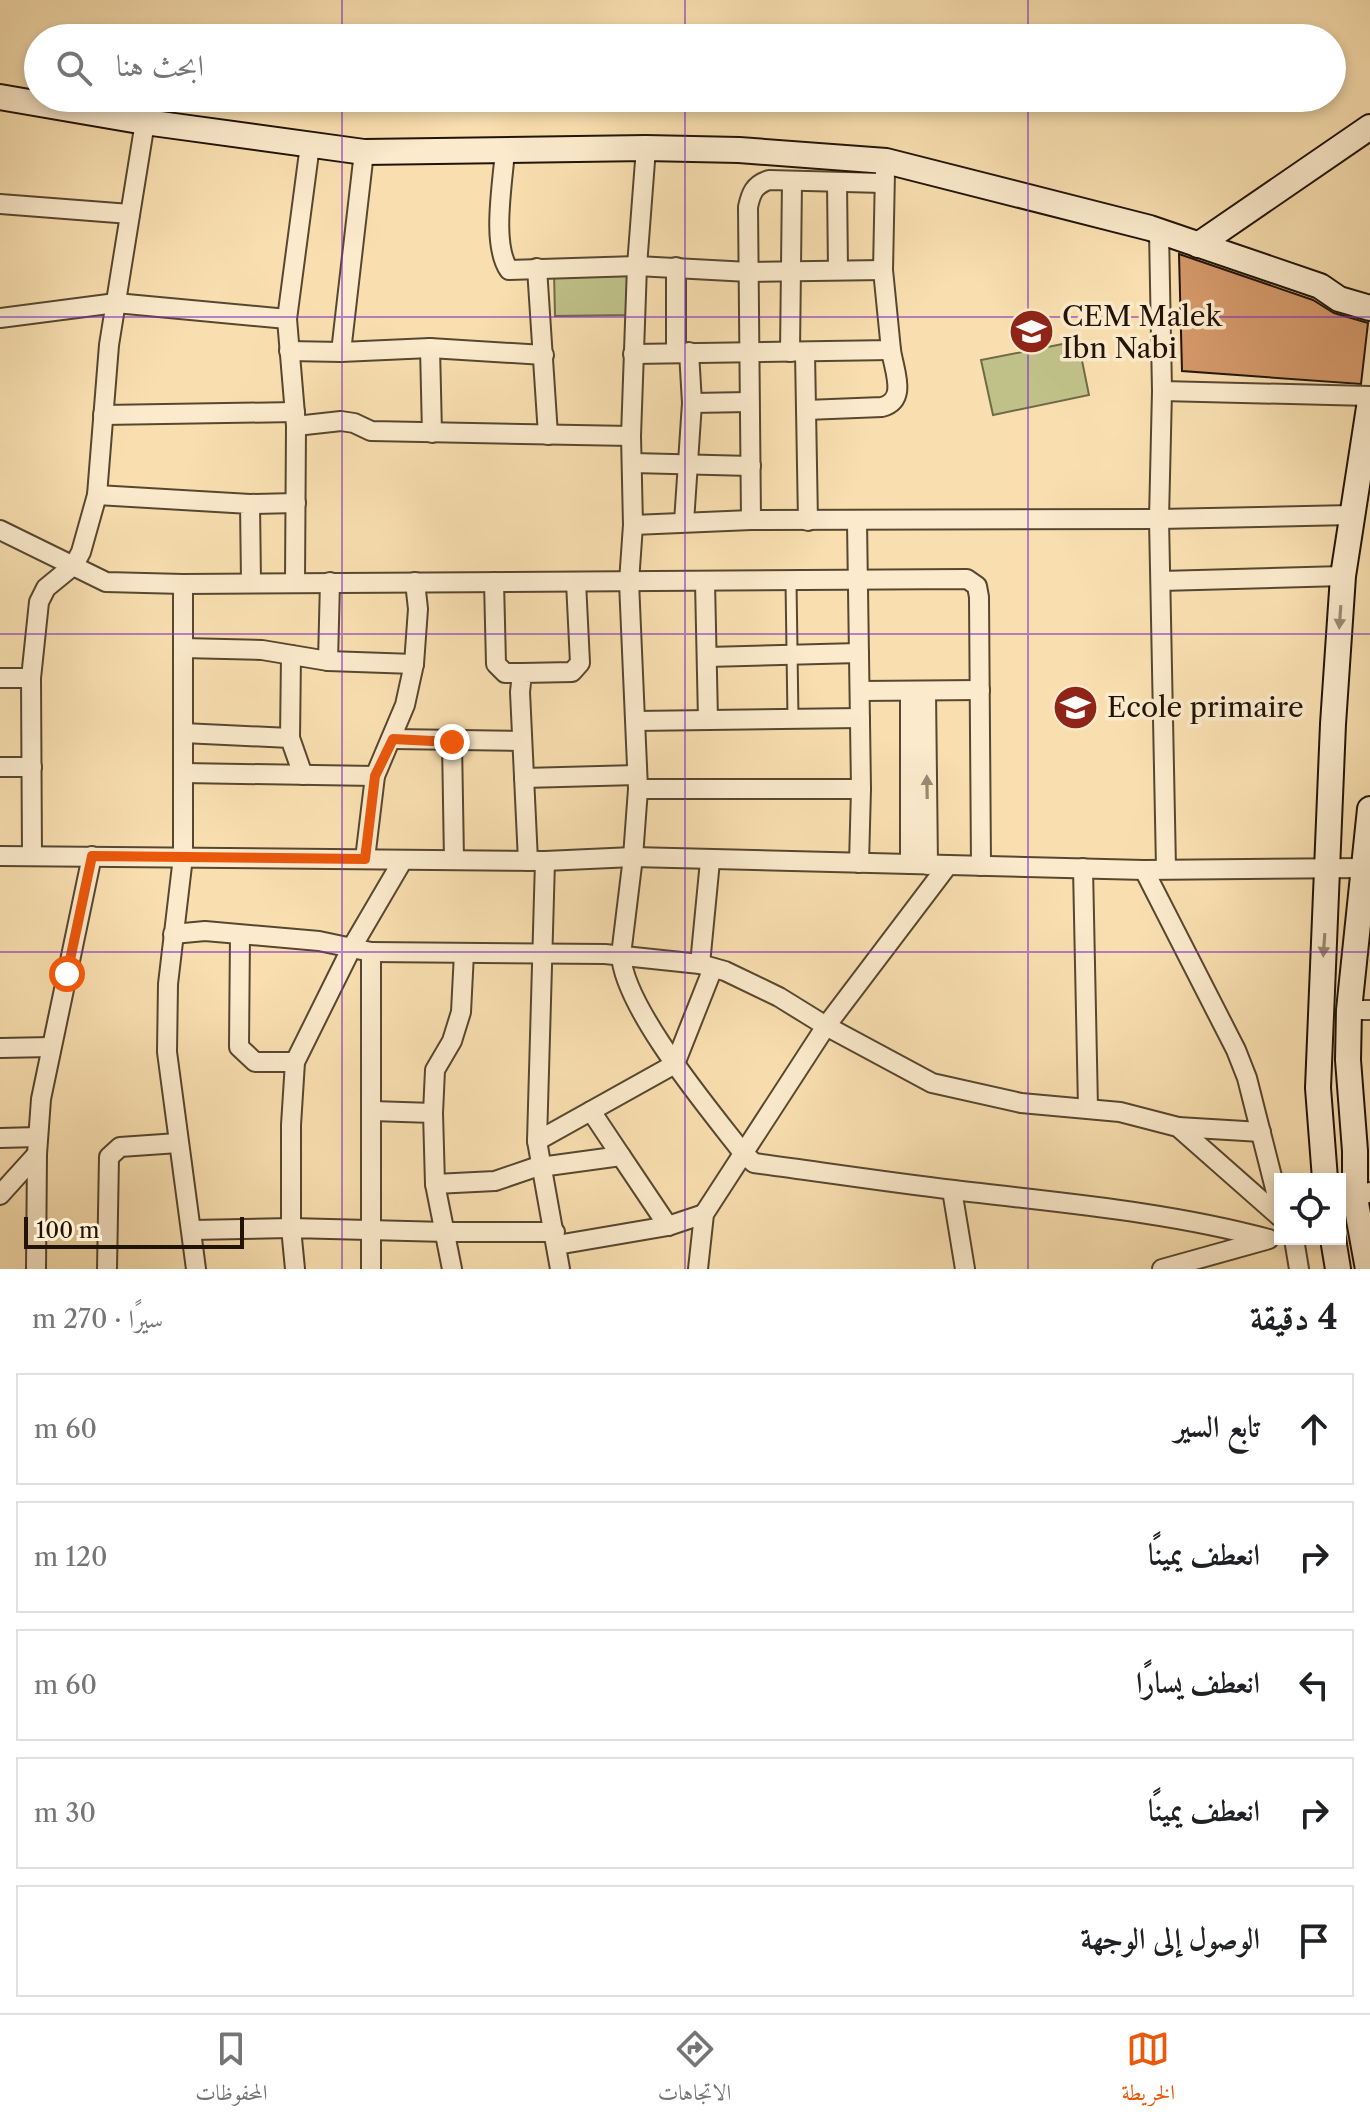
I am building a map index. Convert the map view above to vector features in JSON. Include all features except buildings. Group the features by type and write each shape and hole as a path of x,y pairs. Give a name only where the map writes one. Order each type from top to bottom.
{"street":[{"path":"0,97 24,101"},
{"path":"87,112 364,152 646,148 739,150 884,172 1159,231 1320,286 1334,296 1370,308"},
{"path":"32,856 31,678 39,602 46,588 74,565 81,552 97,495 109,345 145,122"},
{"path":"1198,245 1370,127"},
{"path":"295,582 295,419 287,319 310,145"},
{"path":"646,148 637,266 631,436 633,525 629,582 637,782 633,857 621,955 622,970 629,987 675,1064 754,1163 1081,1204 1207,1222 1274,1237"},
{"path":"505,150 500,238 504,263 509,270 637,266 749,272 883,270"},
{"path":"341,352 364,152"},
{"path":"751,520 748,207 751,194 762,182 837,182 884,172"},
{"path":"806,410 882,407 893,402 898,395 883,270 884,172"},
{"path":"792,181 791,270 797,353 806,410 808,521"},
{"path":"837,182 838,270"},
{"path":"0,204 130,214"},
{"path":"1159,231 1162,391 1159,519 1166,868"},
{"path":"676,267 682,352 692,403 684,522"},
{"path":"537,268 548,435"},
{"path":"1320,286 1341,285 1370,290"},
{"path":"0,318 116,303 287,319"},
{"path":"289,351 430,348 544,355"},
{"path":"430,348 432,433"},
{"path":"633,354 891,350"},
{"path":"1162,391 1370,398 1343,576 1333,724 1318,1088 1325,1173"},
{"path":"692,403 749,402"},
{"path":"103,415 341,421 371,431 631,436"},
{"path":"633,463 751,466"},
{"path":"97,495 250,504 296,503"},
{"path":"250,504 251,582"},
{"path":"633,525 751,520 857,522 1352,515"},
{"path":"857,522 861,789 859,863"},
{"path":"1,529 106,582 967,579 973,582 979,597 981,866"},
{"path":"1161,581 1343,576"},
{"path":"328,661 330,582"},
{"path":"365,859 375,776 405,705 414,664 418,609 415,582"},
{"path":"494,582 496,664 505,673 522,673 572,672 580,663 576,582"},
{"path":"705,582 708,720"},
{"path":"183,584 183,857 168,984 167,1052 196,1269"},
{"path":"183,648 262,650 328,661 414,664"},
{"path":"707,657 859,653"},
{"path":"291,655 290,738 303,775"},
{"path":"522,673 524,778 536,861 542,954 537,1141 560,1269"},
{"path":"0,678 31,678"},
{"path":"860,691 980,690"},
{"path":"918,691 919,865"},
{"path":"636,721 860,718"},
{"path":"183,733 290,738"},
{"path":"393,739 522,741"},
{"path":"452,742 454,860"},
{"path":"0,767 32,767"},
{"path":"183,773 375,776"},
{"path":"524,778 861,789"},
{"path":"1368,1269 1355,1199 1355,1151 1348,1060 1360,1010 1370,809"},
{"path":"0,856 536,861 633,857 1144,870 1329,868 1366,852"},
{"path":"36,1269 41,1099 92,856"},
{"path":"295,1269 291,1228 291,1125 295,1062 362,949 403,860"},
{"path":"537,1141 675,1064 707,966 710,861"},
{"path":"698,1269 704,1214 826,1026 948,865"},
{"path":"1083,868 1088,1108"},
{"path":"1144,870 1236,1050 1247,1078 1274,1184"},
{"path":"173,934 205,931 319,941 362,949 621,955 707,966 725,971 779,997 932,1083 1021,1103 1120,1112 1178,1127 1261,1132"},
{"path":"240,935 239,1047 255,1062 295,1062"},
{"path":"362,949 372,1111 371,1269"},
{"path":"452,1269 435,1184 433,1113 435,1070 452,1041 461,1012 464,953"},
{"path":"0,1048 51,1047"},
{"path":"372,1111 433,1113"},
{"path":"591,1111 668,1226"},
{"path":"1178,1127 1274,1212"},
{"path":"0,1138 38,1146"},
{"path":"107,1269 109,1157 120,1147 178,1143"},
{"path":"0,1195 38,1146"},
{"path":"435,1184 502,1180 522,1170 621,1156"},
{"path":"952,1190 965,1269"},
{"path":"192,1230 371,1229 556,1239 668,1226 704,1214"},
{"path":"1162,1269 1274,1237"},
{"path":"1295,1245 1299,1269"},
{"path":"1334,1245 1338,1269"}],"lane":[{"path":"791,582 793,719"}],"green space":[{"path":"554,272 628,272 630,315 555,316"},
{"path":"1078,341 1089,395 993,415 981,360"}],"place":[{"name":"CEM Malek Ibn Nabi","path":"1031,332"},
{"name":"Ecole primaire","path":"1076,707"}],"route":[{"path":"67,974 92,856 365,859 375,776 393,739 452,742"}]}
